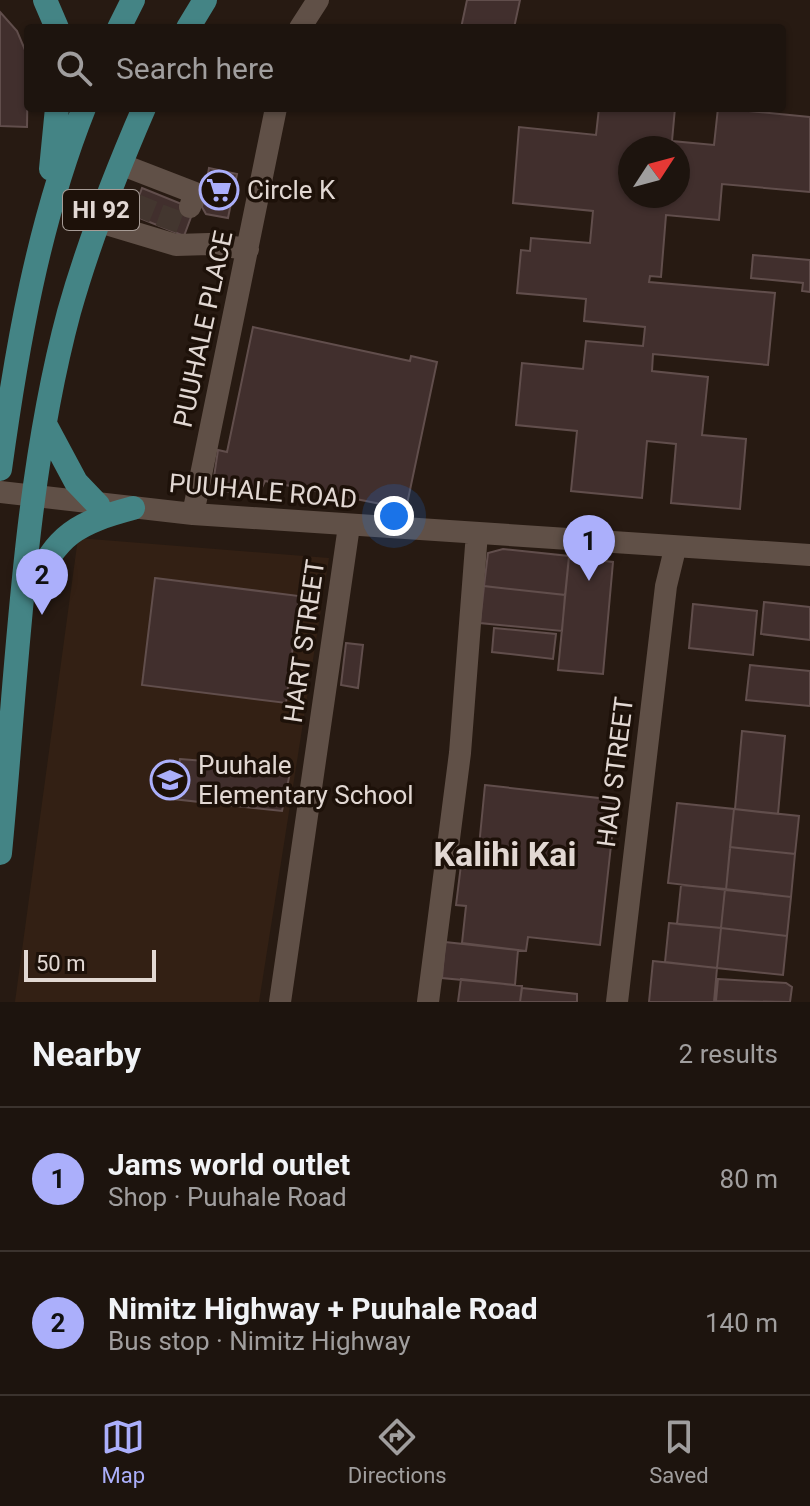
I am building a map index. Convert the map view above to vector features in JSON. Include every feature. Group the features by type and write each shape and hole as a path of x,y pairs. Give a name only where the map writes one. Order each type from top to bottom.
{"main road":[{"path":"45,0 55,24"},
{"path":"121,24 133,0"},
{"path":"190,24 205,0"},
{"path":"47,215 57,112"},
{"name":"HI 92","path":"0,469 4,409 47,215 83,112"},
{"name":"HI 92","path":"0,853 24,604 46,426 68,316 96,221 142,112"},
{"path":"46,426 76,482 98,505"},
{"path":"24,604 46,557 68,533 84,522 133,508"}],"street":[{"path":"303,24 318,0"},
{"name":"PUUHALE PLACE","path":"193,514 275,112"},
{"path":"120,164 169,192"},
{"path":"96,221 248,249"},
{"name":"PUUHALE ROAD","path":"0,492 193,514 675,549 810,555"},
{"name":"HART STREET","path":"280,1002 349,526"},
{"path":"428,1002 460,753 477,533"},
{"name":"HAU STREET","path":"617,1002 666,586 675,549"}],"shaded area":[{"name":"Puuhale Elementary School","path":"78,538 329,558 259,1002 15,1002"}],"building":[{"path":"467,0 520,0 515,24 462,24"},
{"path":"0,12 17,31 24,48 24,112 27,112 27,127 0,126"},
{"path":"599,112 675,112 672,136 618,136 618,208 690,208 690,143 714,145 718,112 810,117 810,192 722,184 719,220 666,215 661,277 650,276 649,282 775,293 768,365 653,354 652,371 708,377 702,435 746,439 740,509 671,503 676,444 647,441 642,498 571,491 577,431 516,425 522,363 583,369 586,341 643,346 645,327 584,321 586,299 517,293 521,250 530,251 531,238 590,243 593,211 513,203 519,127 596,135"},
{"name":"Circle K","path":"209,168 237,174 228,218 206,214 202,207"},
{"path":"142,188 194,209 184,236 132,215"},
{"path":"753,255 810,260 810,292 802,291 803,283 751,278"},
{"path":"253,327 410,361 411,356 437,362 406,509 265,481 259,494 212,490 218,450 227,452"},
{"path":"503,549 569,556 565,595 484,586 488,553"},
{"path":"569,557 613,562 603,674 558,670"},
{"path":"155,578 299,596 286,703 142,685"},
{"path":"484,586 565,595 562,631 480,623"},
{"path":"764,602 810,607 810,640 761,634"},
{"path":"693,604 757,611 753,655 689,648"},
{"path":"494,628 556,634 553,659 492,652"},
{"path":"346,643 363,645 358,688 341,685"},
{"path":"750,665 810,671 810,706 746,700"},
{"path":"742,731 785,736 778,814 735,809"},
{"path":"180,759 291,768 282,811 173,799"},
{"path":"485,785 616,800 600,945 528,937 526,951 462,943 466,906 456,905 461,865 477,867"},
{"path":"677,803 734,809 726,890 668,883"},
{"path":"734,809 799,816 795,854 730,847"},
{"path":"730,847 795,854 791,897 726,890"},
{"path":"681,885 725,889 721,928 677,924"},
{"path":"725,889 791,897 787,936 721,928"},
{"path":"669,923 721,928 717,968 665,962"},
{"path":"721,928 787,936 783,975 717,968"},
{"path":"445,942 518,950 515,985 442,978"},
{"path":"653,961 717,968 714,1002 649,1002"},
{"path":"461,979 522,986 520,1002 458,1002"},
{"path":"718,979 786,983 792,987 790,1002 716,1001"},
{"path":"522,988 577,994 577,1002 520,1002"}],"tunnel":[{"path":"139,218 150,191"},
{"path":"166,229 176,202"}],"place":[{"name":"Circle K","path":"219,190"},
{"name":"Jams world outlet","path":"589,581"},
{"name":"Nimitz Highway + Puuhale Road","path":"42,615"},
{"name":"Puuhale Elementary School","path":"170,780"}],"district":[{"name":"Kalihi Kai","path":"505,854"}]}
